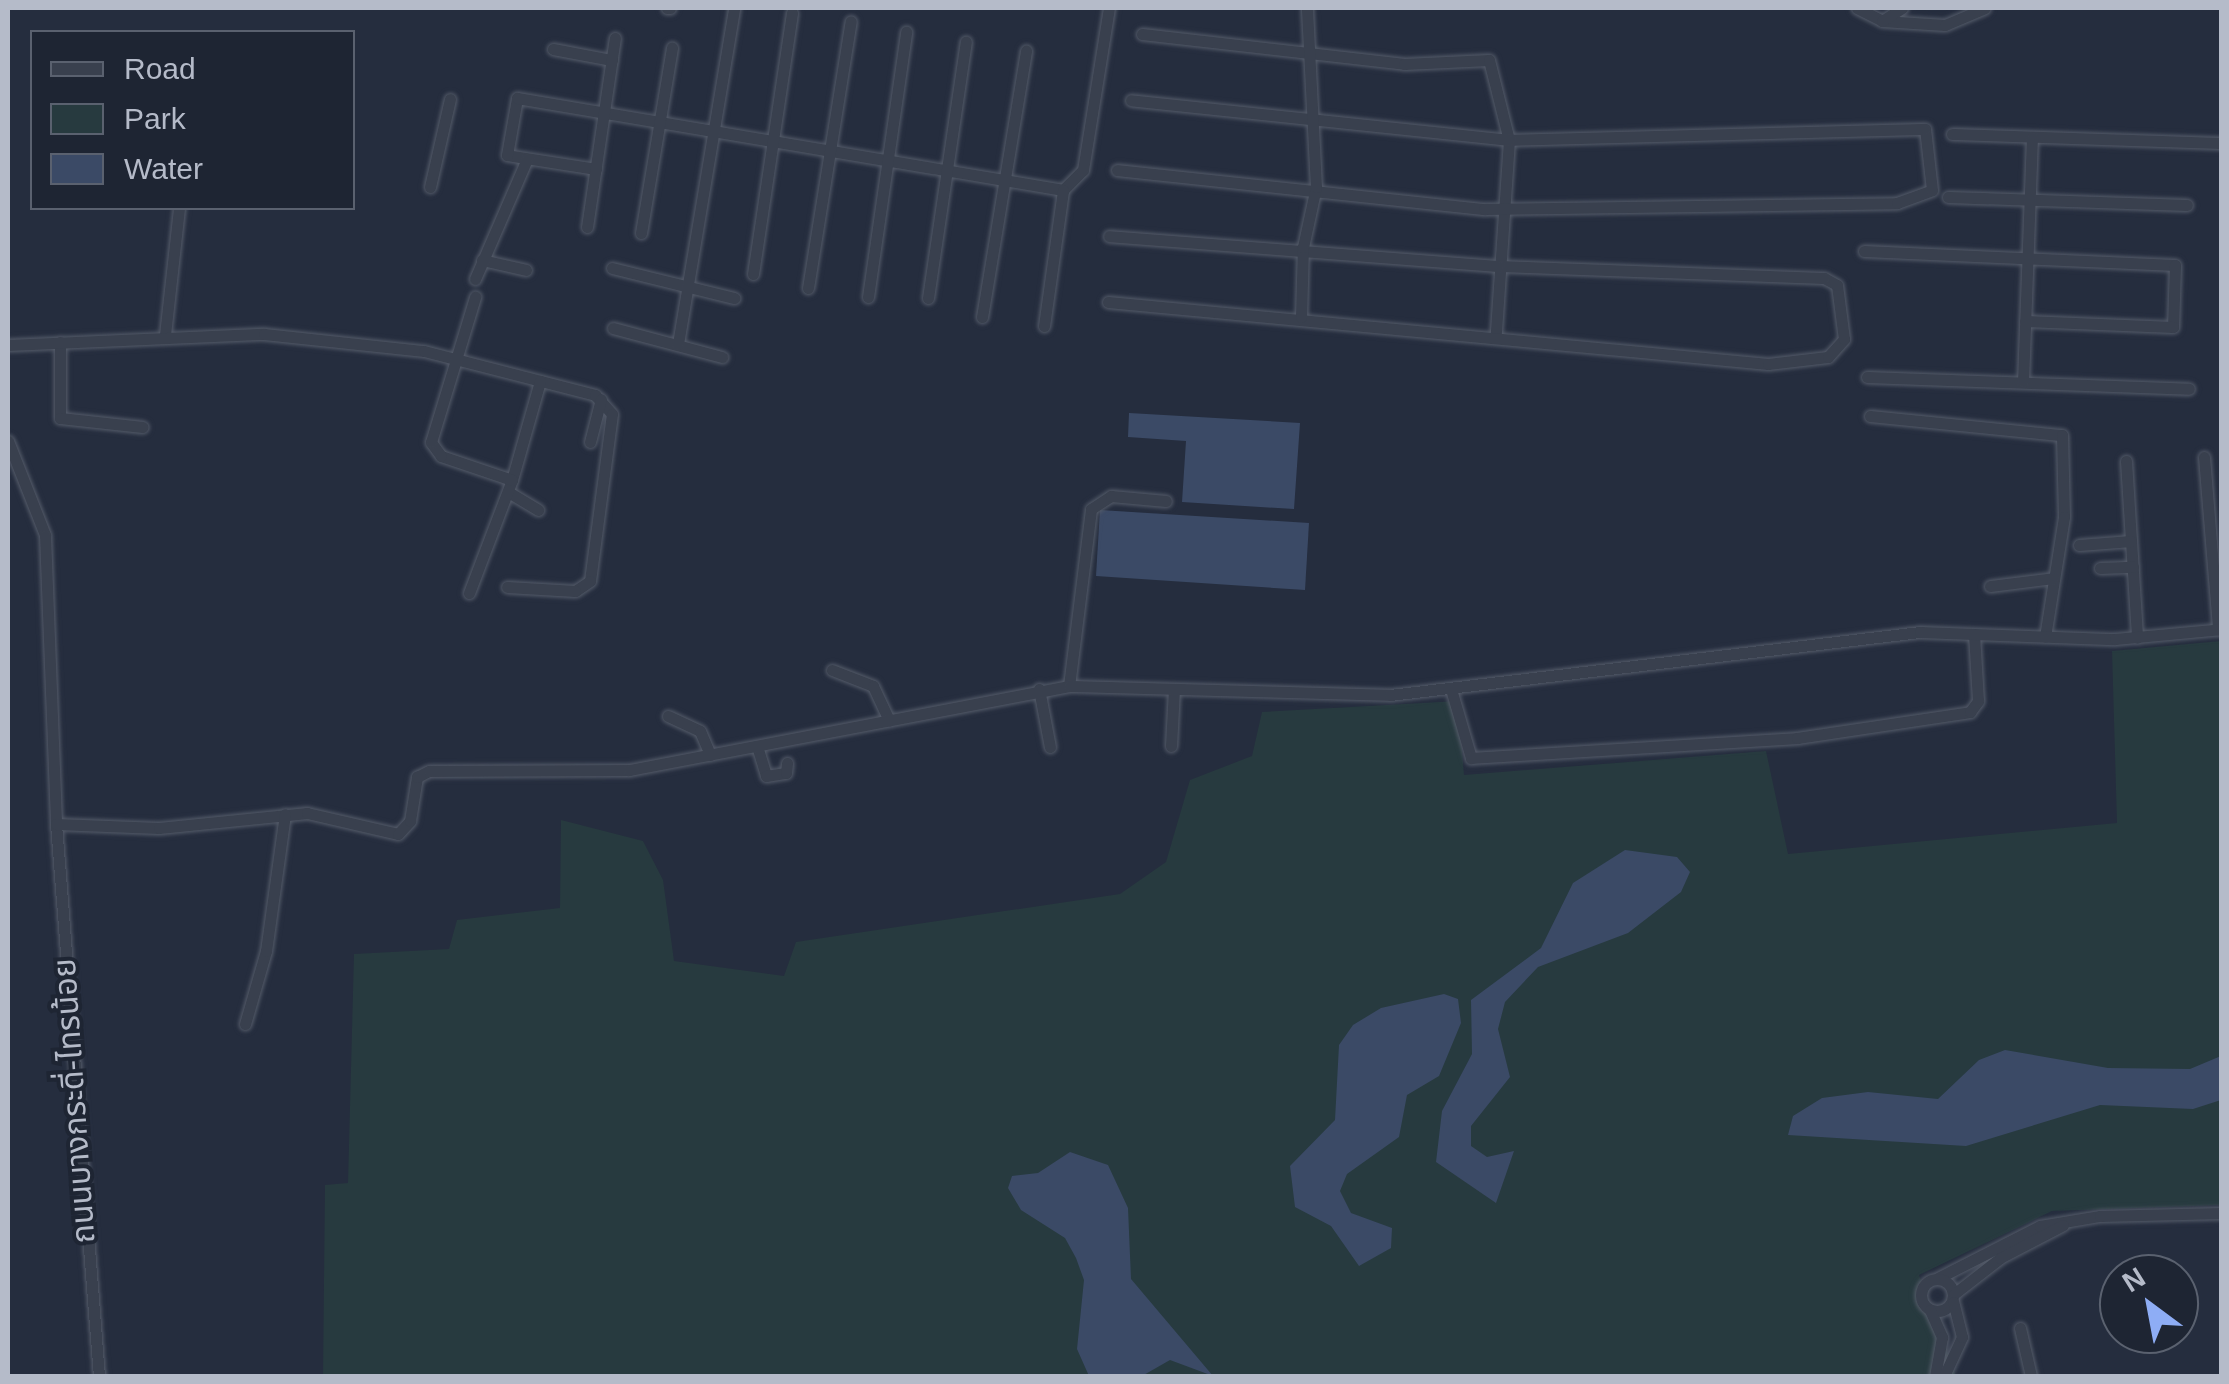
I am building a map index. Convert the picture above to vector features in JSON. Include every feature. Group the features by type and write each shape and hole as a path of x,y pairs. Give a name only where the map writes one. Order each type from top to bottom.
{"street":[{"path":"678,344 717,134 734,8"},
{"path":"1044,326 1062,190 1083,170 1109,8"},
{"path":"1301,318 1303,247 1316,187 1307,8"},
{"path":"1858,8 1882,20 1944,25 1980,9"},
{"path":"1882,20 1902,8"},
{"path":"752,274 792,13"},
{"path":"808,288 850,22"},
{"path":"868,298 906,32"},
{"path":"1142,34 1404,64 1482,57 1498,77 1510,140 1496,333"},
{"path":"587,227 616,38"},
{"path":"928,298 966,42"},
{"path":"641,233 672,48"},
{"path":"553,49 612,60"},
{"path":"982,317 1026,51"},
{"path":"596,169 527,159 506,151 518,98 771,145 888,160 1002,183 1062,190"},
{"path":"430,188 450,99"},
{"path":"1117,170 1505,207 1897,204 1932,190 1925,129 1510,140 1131,100"},
{"path":"1952,134 2222,143"},
{"path":"2022,382 2032,137"},
{"path":"475,279 527,159"},
{"path":"1948,197 2187,205"},
{"path":"166,335 179,210"},
{"path":"1108,302 1496,333 1786,365 1828,357 1844,339 1837,285 1824,278 1498,266 1303,247 1109,236"},
{"path":"1864,251 2175,265 2172,326 2025,321"},
{"path":"482,260 526,270"},
{"path":"612,268 734,298"},
{"path":"476,297 432,446 511,486 538,510"},
{"path":"613,328 722,357"},
{"path":"8,345 166,335 264,334 457,358 600,399 612,414 590,581 575,592 507,588"},
{"path":"60,342 60,418 143,427"},
{"path":"1867,376 2189,389"},
{"path":"469,593 481,545 511,486 540,381"},
{"path":"590,442 600,399"},
{"path":"1870,416 2062,435 2064,517 2045,638"},
{"name":"ถนนบางกระดี่-ไทรน้อย","path":"8,441 44,535 56,824 99,1376"},
{"path":"56,824 160,828 285,814 398,834 410,821 417,777 429,771 608,772 1069,686 1373,695 1920,632 2137,638 2220,629 2204,457"},
{"path":"2126,460 2137,638"},
{"path":"1069,686 1091,508 1111,496 1166,501"},
{"path":"2078,545 2131,542"},
{"path":"2100,568 2132,567"},
{"path":"1990,586 2054,578"},
{"path":"1451,689 1471,758 1798,738 1970,712 1978,701 1974,634"},
{"path":"832,670 873,686 889,721"},
{"path":"1039,689 1050,747"},
{"path":"1171,746 1174,690"},
{"path":"668,716 700,731 710,755"},
{"path":"757,746 766,776 786,773 788,763"},
{"path":"245,1024 266,951 285,814"},
{"path":"1935,1376 1942,1337 1921,1293 1938,1278 2014,1237 2071,1220 2222,1213"},
{"path":"1930,1310 1953,1298 2000,1258 2071,1220"},
{"path":"1938,1278 1953,1298 1962,1337 1944,1376"},
{"path":"2020,1328 2031,1376"}],"green space":[{"path":"2221,641 2221,1205 2052,1211 1919,1275 1956,1376 323,1376 325,1185 348,1183 354,954 449,949 457,920 560,908 561,820 643,841 663,880 674,961 784,976 796,942 1120,894 1166,862 1190,780 1252,756 1262,712 1458,701 1464,775 1766,751 1788,854 2117,823 2112,651"}],"water":[{"path":"1129,413 1300,423 1294,509 1182,502 1186,441 1128,437"},
{"path":"1100,510 1309,523 1305,590 1096,576"},
{"path":"1625,850 1677,857 1690,872 1681,892 1628,933 1538,967 1505,1002 1498,1029 1510,1077 1471,1126 1471,1146 1487,1157 1514,1151 1496,1203 1436,1162 1442,1111 1472,1054 1471,1000 1541,948 1573,883"},
{"path":"1444,994 1458,999 1461,1023 1439,1076 1407,1095 1399,1137 1347,1174 1340,1191 1351,1213 1392,1228 1391,1248 1359,1266 1331,1226 1295,1207 1290,1166 1335,1120 1339,1045 1353,1025 1381,1008"},
{"path":"2005,1050 2108,1068 2190,1069 2221,1056 2221,1100 2193,1109 2100,1105 1966,1146 1788,1135 1793,1116 1822,1098 1868,1092 1938,1099 1979,1060"},
{"path":"1070,1152 1108,1165 1128,1208 1131,1279 1213,1376 1170,1360 1142,1376 1089,1376 1077,1349 1084,1280 1076,1258 1065,1238 1021,1210 1008,1188 1012,1176 1038,1173"}]}
